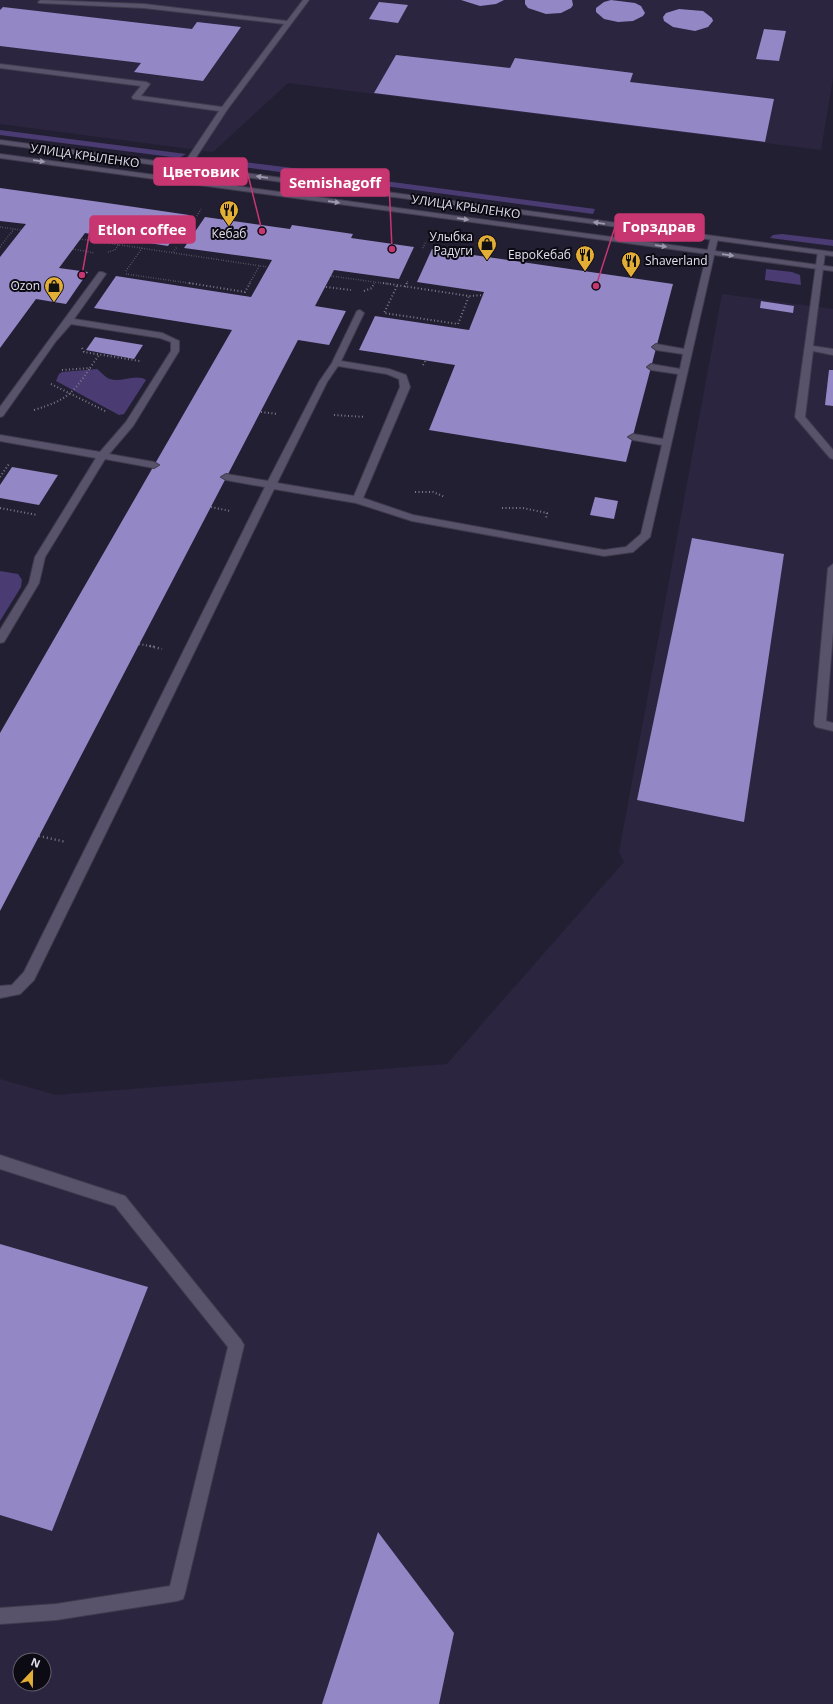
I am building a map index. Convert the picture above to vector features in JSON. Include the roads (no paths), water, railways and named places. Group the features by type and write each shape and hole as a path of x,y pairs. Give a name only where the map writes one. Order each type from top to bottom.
{"street":[{"path":"176,180 224,109 306,0"},
{"path":"41,2 144,6 289,23"},
{"path":"0,66 146,84 136,97 224,109"},
{"name":"УЛИЦА КРЫЛЕНКО","path":"0,142 833,254"},
{"name":"УЛИЦА КРЫЛЕНКО","path":"0,156 833,269"},
{"path":"226,477 357,500 419,519 604,553 629,550 646,535 714,238"},
{"path":"821,253 800,417 833,456"},
{"path":"0,414 53,339 69,321 102,274"},
{"path":"0,992 15,990 29,976 271,485 323,382 336,363 360,313"},
{"path":"0,639 34,583 40,557 102,456 130,424 175,351 175,341 162,336 69,321"},
{"path":"656,347 688,352"},
{"path":"809,348 833,352"},
{"path":"336,363 389,372 403,377 405,387 357,500"},
{"path":"651,367 684,372"},
{"path":"633,437 667,443"},
{"path":"0,438 154,464"},
{"path":"833,568 820,724 833,727"},
{"path":"0,1162 120,1201 236,1345 178,1593 56,1612 0,1616"}],"place":[{"name":"Кебаб","path":"229,227"},
{"name":"Цветовик","path":"262,231"},
{"name":"Semishagoff","path":"392,249"},
{"name":"Улыбка Радуги","path":"487,261"},
{"name":"ЕвроКебаб","path":"585,272"},
{"name":"Etlon coffee","path":"82,275"},
{"name":"Shaverland","path":"631,278"},
{"name":"Горздрав","path":"596,286"},
{"name":"Ozon","path":"54,303"}]}
